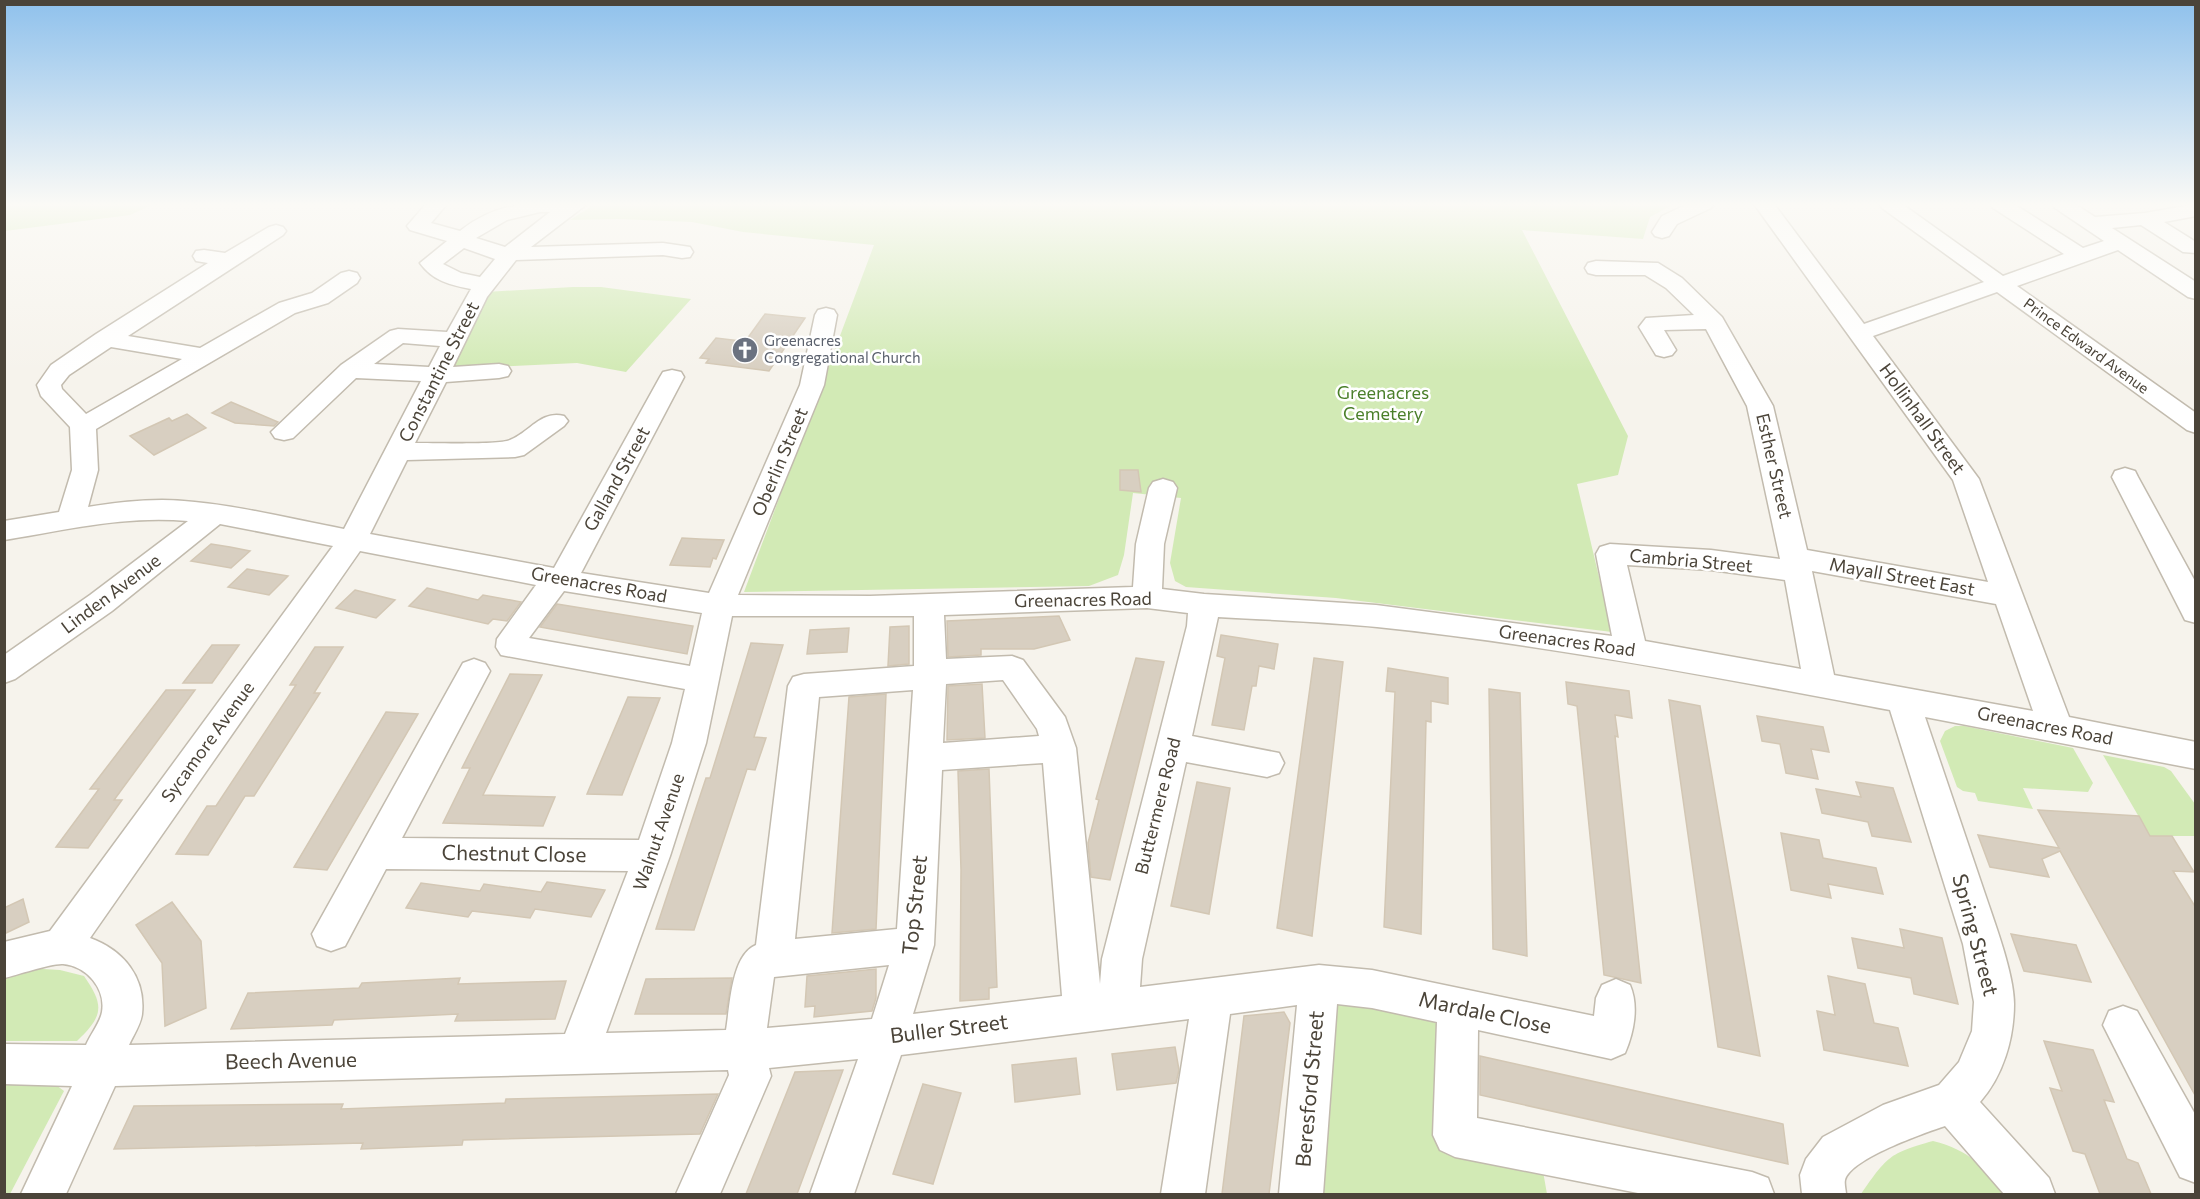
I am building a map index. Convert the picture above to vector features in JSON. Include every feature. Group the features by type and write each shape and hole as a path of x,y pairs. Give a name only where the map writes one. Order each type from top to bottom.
{"street":[{"path":"71,518 85,470 83,426 50,391 49,385 60,370 104,339 228,260"},
{"path":"436,260 432,263 436,270 455,279 481,284"},
{"name":"Constantine Street","path":"354,538 477,296 505,260"},
{"name":"Hollinhall Street","path":"1806,260 1966,479 2056,728"},
{"name":"Prince Edward Avenue","path":"1967,260 2196,425"},
{"path":"1860,333 2070,260"},
{"path":"2149,260 2192,287"},
{"name":"Esther Street","path":"1596,268 1650,268 1674,283 1714,322 1760,406 1820,685"},
{"path":"83,426 287,308 320,298 349,278"},
{"name":"Oberlin Street","path":"719,605 812,385 826,315"},
{"path":"1664,350 1651,327 1654,323 1714,322"},
{"path":"284,432 350,370 398,336 455,340"},
{"path":"104,339 191,353"},
{"path":"350,370 437,375 499,371"},
{"name":"Galland Street","path":"672,377 560,579 512,639 512,647 703,680"},
{"path":"399,452 515,449 555,421"},
{"path":"2125,477 2196,612"},
{"path":"1147,597 1150,544 1162,488"},
{"name":"Greenacres Road","path":"4,531 71,518 140,509 162,509 215,514 354,538 560,579 719,605 811,607 1147,597 1204,604 1377,616 1631,650 2056,728 2193,759"},
{"name":"Linden Avenue","path":"4,671 109,597 215,514"},
{"name":"Sycamore Avenue","path":"62,946 354,538"},
{"name":"Cambria Street","path":"1631,650 1610,554 1796,565"},
{"name":"Mayall Street East","path":"1796,565 2010,596"},
{"name":"Top Street","path":"832,1194 915,945 930,677 929,604"},
{"name":"Buttermere Road","path":"1100,1011 1122,959 1202,626 1204,604"},
{"name":"Walnut Avenue","path":"578,1054 651,856 689,743 719,605"},
{"path":"774,959 804,686 930,677 949,670 1012,668 1053,726 1059,748 1100,1011"},
{"path":"331,934 474,671"},
{"name":"Spring Street","path":"1903,699 1982,944 1994,1002 1992,1031 1984,1058 1974,1077 1952,1102"},
{"path":"1173,746 1267,763"},
{"path":"926,758 1059,748"},
{"name":"Chestnut Close","path":"376,853 651,856"},
{"path":"698,1194 750,1076 743,1050 755,971 764,960 915,945"},
{"path":"4,960 62,946 89,955 110,970 122,988 122,1016 104,1051 96,1082 43,1194"},
{"name":"Buller Street","path":"578,1054 743,1050 886,1037 1319,984"},
{"name":"Mardale Close","path":"1319,984 1372,988 1611,1039 1616,998"},
{"name":"Beresford Street","path":"1301,1194 1319,984"},
{"path":"1183,1194 1208,1037 1211,997"},
{"path":"1458,1008 1455,1135 1752,1194"},
{"path":"2123,1025 2196,1161"},
{"name":"Beech Avenue","path":"4,1064 100,1066 578,1054"},
{"path":"1824,1194 1822,1175 1838,1152 1898,1120 1952,1102 2033,1194"}],"green space":[{"name":"Greenacres Cemetery","path":"868,260 1537,260 1628,436 1618,475 1577,484 1612,632 1336,598 1186,587 1175,581 1170,563 1181,498 1133,493 1124,555 1118,575 1089,586 744,592"},
{"path":"601,287 691,299 626,372 577,363 450,369 486,292"},
{"path":"1955,726 2073,748 2093,783 2088,792 2023,788 2033,809 1978,801 1975,793 1963,791 1957,787 1940,741 1945,731"},
{"path":"2103,755 2164,767 2171,771 2195,804 2195,836 2150,836"},
{"path":"26,968 60,970 84,976 91,986 98,1003 98,1010 92,1025 77,1041 5,1041 5,974"},
{"path":"1329,1002 1368,1007 1468,1030 1469,1130 1538,1143 1547,1194 1318,1194"},
{"path":"5,1082 52,1082 64,1091 10,1194 5,1194"},
{"path":"1933,1141 1967,1155 2008,1194 1861,1194 1890,1158 1907,1149"}],"building":[{"name":"Greenacres Congregational Church","path":"765,314 805,318 769,371 706,363 709,359 700,358 716,338 741,341 747,339"},
{"path":"231,402 278,422 274,426 235,423 212,413"},
{"path":"187,414 206,428 154,455 130,436 169,418 172,421"},
{"path":"1120,470 1138,470 1141,492 1120,490"},
{"path":"682,538 724,540 710,567 670,565"},
{"path":"211,544 250,551 231,568 191,561"},
{"path":"247,569 288,576 269,595 228,587"},
{"path":"427,588 478,600 483,595 521,602 507,621 493,619 488,624 409,606"},
{"path":"355,590 395,600 376,618 336,608"},
{"path":"557,604 693,626 687,654 540,627"},
{"path":"1059,616 1070,640 1034,649 981,649 981,655 948,657 947,621"},
{"path":"909,626 909,664 888,666 890,627"},
{"path":"849,628 847,652 807,654 810,630"},
{"path":"1221,635 1278,644 1274,669 1259,666 1256,686 1252,686 1244,730 1212,725 1225,658 1217,656"},
{"path":"751,643 783,645 754,737 766,738 755,770 747,769 694,930 656,929 706,778 710,778"},
{"path":"212,645 239,645 212,683 183,683"},
{"path":"315,647 343,647 314,693 320,693 254,796 245,796 208,855 176,854 207,806 216,806 296,685 290,685"},
{"path":"1136,658 1164,662 1110,880 1091,877 1088,843 1099,800 1096,799"},
{"path":"1314,658 1343,662 1312,936 1277,928"},
{"path":"1388,668 1448,678 1448,704 1431,701 1431,722 1426,721 1421,934 1384,927 1395,692 1386,691"},
{"path":"510,674 542,675 483,795 555,797 543,826 443,823 470,768 462,768"},
{"path":"1566,682 1629,691 1632,718 1615,715 1618,737 1615,736 1641,983 1604,975 1577,706 1568,704"},
{"path":"982,684 985,738 947,740 948,686"},
{"path":"1489,689 1520,693 1527,956 1493,949"},
{"path":"166,690 195,690 114,800 122,800 88,848 56,847 99,789 90,789"},
{"path":"886,694 876,929 832,933 849,697"},
{"path":"628,697 660,698 622,795 587,794"},
{"path":"1669,700 1700,706 1760,1056 1718,1047"},
{"path":"386,712 418,714 327,870 294,867"},
{"path":"1757,716 1823,727 1829,752 1811,749 1818,779 1786,773 1780,744 1762,741"},
{"path":"989,769 997,987 989,988 989,999 960,1001 961,870 958,771"},
{"path":"1197,782 1230,788 1209,914 1171,906"},
{"path":"1856,782 1893,788 1911,842 1872,836 1868,822 1822,813 1816,789 1861,797"},
{"path":"2038,810 2139,816 2150,836 2172,836 2194,872 2173,871 2196,908 2196,1097 2060,851 2042,859 2049,877 1990,867 1978,835 2059,848"},
{"path":"1781,833 1819,840 1823,858 1876,868 1883,894 1828,884 1831,898 1791,890"},
{"path":"547,882 605,890 591,917 535,909 530,918 472,911 468,917 406,908 421,883 480,891 484,884 541,892"},
{"path":"23,899 29,922 4,934 4,908"},
{"path":"172,902 201,941 206,1008 165,1026 162,963 136,925"},
{"path":"1900,929 1942,938 1958,1004 1914,994 1911,978 1858,968 1852,938 1904,948"},
{"path":"2011,934 2076,945 2091,982 2024,971"},
{"path":"876,969 876,998 872,1011 814,1017 815,1006 805,1007 807,976"},
{"path":"1828,976 1865,984 1874,1023 1898,1028 1908,1066 1824,1050 1817,1011 1835,1015"},
{"path":"460,978 458,984 566,981 555,1019 455,1021 458,1014 334,1020 332,1025 231,1029 248,993 359,988 362,983"},
{"path":"732,978 726,1014 635,1014 646,979"},
{"path":"1284,1012 1290,1023 1269,1194 1222,1194 1244,1016"},
{"path":"2044,1041 2093,1050 2114,1102 2104,1100 2127,1159 2138,1163 2151,1194 2100,1194 2085,1154 2073,1151 2050,1088 2062,1091"},
{"path":"1175,1047 1179,1070 1176,1083 1117,1090 1112,1054"},
{"path":"1480,1056 1783,1124 1788,1164 1480,1095"},
{"path":"1076,1058 1080,1094 1015,1102 1012,1065"},
{"path":"843,1070 797,1194 746,1194 795,1072"},
{"path":"923,1084 961,1093 933,1184 893,1174"},
{"path":"718,1094 700,1134 463,1140 462,1145 361,1149 363,1143 114,1149 134,1106 343,1104 341,1109 505,1103 506,1099"}],"place":[{"name":"Greenacres Congregational Church","path":"745,350"}]}
